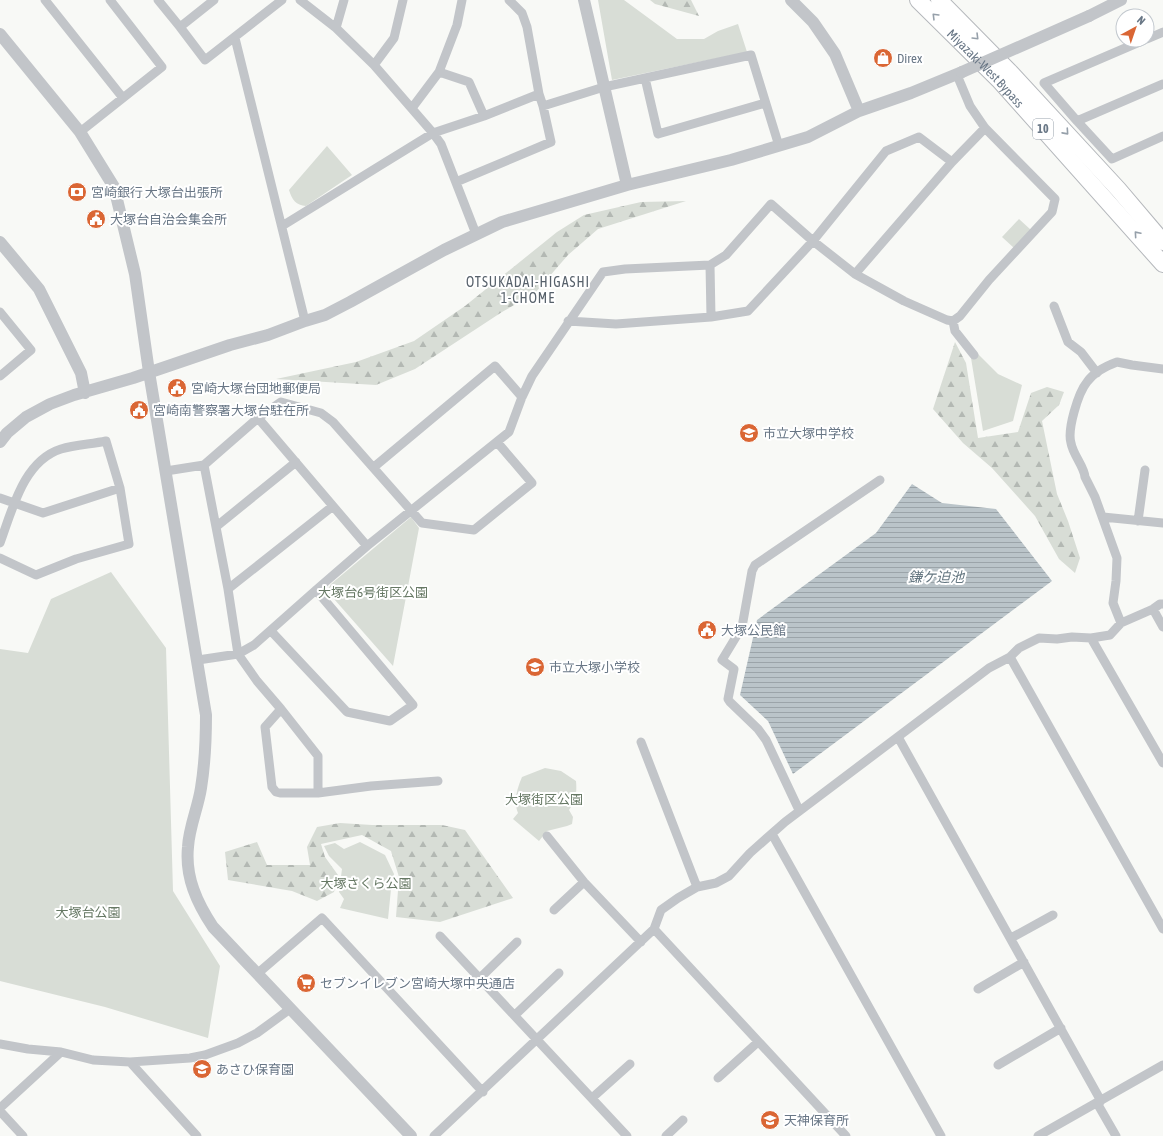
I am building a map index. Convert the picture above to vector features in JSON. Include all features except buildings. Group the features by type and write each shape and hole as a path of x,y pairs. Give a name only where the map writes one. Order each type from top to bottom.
{"highway":[{"name":"Miyazaki-West Bypass","path":"918,0 999,80 1163,264"},
{"name":"Miyazaki-West Bypass","path":"939,0 1015,76 1118,189 1163,242"}],"street":[{"path":"45,0 123,98"},
{"path":"80,132 162,67 110,0"},
{"path":"158,0 205,60 282,0"},
{"path":"180,27 214,0"},
{"path":"300,0 336,28 374,65 433,133 441,144 476,234"},
{"path":"336,28 344,0"},
{"path":"374,65 394,38 403,0"},
{"path":"412,108 439,72 457,25 462,0"},
{"path":"456,182 551,142 539,94 527,27 522,13 509,0"},
{"path":"584,0 627,185"},
{"path":"790,0 813,22 835,54 859,111"},
{"path":"0,442 7,433 26,417 50,404 230,345 268,335 324,315 476,234 502,222 627,185 731,160 808,137 859,111 911,93 959,73 1089,16 1121,0"},
{"path":"0,34 80,132 114,187 135,274 206,715 206,751 201,790 188,847 188,871 194,893 213,927 411,1136"},
{"path":"234,38 282,226 304,321"},
{"path":"1125,48 1044,83 1112,159 1163,136"},
{"path":"543,106 604,87 751,56 779,146"},
{"path":"439,72 469,82 484,116"},
{"path":"198,660 238,654 254,645 367,546 509,432 522,397 532,376 603,272 625,269 710,265 726,255 771,204 813,241 855,274 904,301 947,320 953,321 960,316 989,280 1052,212 1055,198 985,128 970,106 959,73"},
{"path":"645,78 658,134 765,103"},
{"path":"1077,121 1163,84"},
{"path":"282,226 433,133 484,116 539,94"},
{"path":"855,274 952,162 985,128"},
{"path":"568,322 616,324 712,317 748,310 813,241 886,151 919,137 952,162"},
{"path":"0,242 38,289 81,373 85,392"},
{"path":"710,265 712,317"},
{"path":"1054,306 1068,342 1081,352 1097,373"},
{"path":"0,312 31,350 0,376"},
{"path":"953,321 955,331 974,355"},
{"path":"1121,623 1113,603 1117,558 1103,518 1070,442 1071,427 1080,396 1086,382 1097,373 1117,362 1163,369"},
{"path":"374,467 494,366 522,397"},
{"path":"166,471 204,465 258,418 281,402 321,413 333,422 422,523 474,530 532,483 497,442"},
{"path":"258,418 367,546"},
{"path":"0,543 14,502 32,469 45,458 60,450 106,441 120,488 129,544 76,559 36,575 0,558"},
{"path":"217,526 296,462"},
{"path":"204,465 217,526 238,654 257,681 318,756 318,793"},
{"path":"1138,521 1145,470"},
{"path":"799,810 766,740 758,729 728,699 734,669 722,660 742,627 752,572 755,566 880,480"},
{"path":"0,498 43,513 120,488"},
{"path":"228,589 333,506"},
{"path":"1103,518 1163,523"},
{"path":"271,631 346,712 390,721 413,705 316,590"},
{"path":"434,1136 483,1092 641,942 654,929 661,910 697,887 716,882 729,876 750,853 799,810 989,668 1010,657 1019,648 1039,638 1091,638 1110,635 1121,623 1153,609 1160,604 1163,604"},
{"path":"1153,609 1163,627"},
{"path":"1091,638 1163,763"},
{"path":"1010,657 1163,929"},
{"path":"281,709 265,727 272,787 276,792 318,793 372,786 438,781"},
{"path":"898,737 1061,1028 1116,1136"},
{"path":"641,742 697,887"},
{"path":"772,834 941,1136"},
{"path":"547,836 584,882 641,942"},
{"path":"554,910 584,882"},
{"path":"1011,938 1053,915"},
{"path":"257,974 322,918 483,1092"},
{"path":"654,929 846,1136"},
{"path":"440,936 627,1136"},
{"path":"480,978 517,942"},
{"path":"978,989 1024,962"},
{"path":"515,1015 559,973"},
{"path":"0,1044 28,1049 61,1052 93,1060 130,1062 190,1058 225,1048 257,1033 290,1009"},
{"path":"998,1065 1061,1028"},
{"path":"718,1078 758,1042"},
{"path":"0,1108 61,1052"},
{"path":"130,1062 197,1136"},
{"path":"592,1098 630,1064"},
{"path":"1038,1136 1163,1065"},
{"path":"0,1111 23,1136"},
{"path":"666,1136 683,1120"}],"green space":[{"path":"598,0 624,0 677,39 704,39 718,31 738,24 747,52 612,80"},
{"path":"650,0 691,0 699,16 655,4"},
{"path":"327,146 352,175 306,206 297,203 293,199 289,190"},
{"path":"686,201 598,229 568,255 535,293 502,312 415,369 376,385 276,379 356,362 414,341 465,306 557,232 584,215 641,202"},
{"path":"1019,219 1031,230 1014,248 1002,237"},
{"path":"955,342 966,363 978,438 1018,432 1031,393 1047,387 1064,392 1059,405 1042,421 1057,494 1068,521 1080,558 1075,573 1059,559 1035,516 992,468 963,443 933,409"},
{"path":"976,352 998,374 1022,385 1013,421 983,431 971,358"},
{"name":"大塚台6号街区公園","path":"411,517 419,528 393,666 327,591 331,584"},
{"name":"大塚台公園","path":"111,572 166,648 173,891 220,966 208,1038 105,1007 0,981 0,649 28,653 51,599"},
{"name":"大塚街区公園","path":"545,768 561,771 576,781 576,792 575,799 569,810 573,817 572,824 547,831 539,841 513,819 518,813 516,795 522,777"},
{"path":"340,823 372,825 442,825 465,830 513,898 440,922 396,917 399,877 391,851 362,835 321,844 325,857 338,875 334,892 317,901 292,891 228,880 225,852 257,842 267,865 310,865 307,847 317,827"},
{"name":"大塚さくら公園","path":"360,842 385,855 394,874 388,919 340,908 344,899 339,892 342,869 329,856 324,846 335,843 344,849"}],"water":[{"name":"鎌ケ迫池","path":"912,484 942,503 996,509 1052,581 793,774 768,721 740,695 757,620 876,533"}],"place":[{"name":"Direx","path":"883,58"},
{"name":"宮崎銀行 大塚台出張所","path":"77,192"},
{"name":"大塚台自治会集会所","path":"96,219"},
{"name":"宮崎大塚台団地郵便局","path":"177,388"},
{"name":"宮崎南警察署大塚台駐在所","path":"139,410"},
{"name":"市立大塚中学校","path":"749,433"},
{"name":"大塚公民館","path":"707,630"},
{"name":"市立大塚小学校","path":"535,667"},
{"name":"セブンイレブン宮崎大塚中央通店","path":"306,983"},
{"name":"あさひ保育園","path":"202,1069"},
{"name":"天神保育所","path":"770,1120"}],"district":[{"name":"OTSUKADAI-HIGASHI 1-CHOME","path":"528,290"}]}
